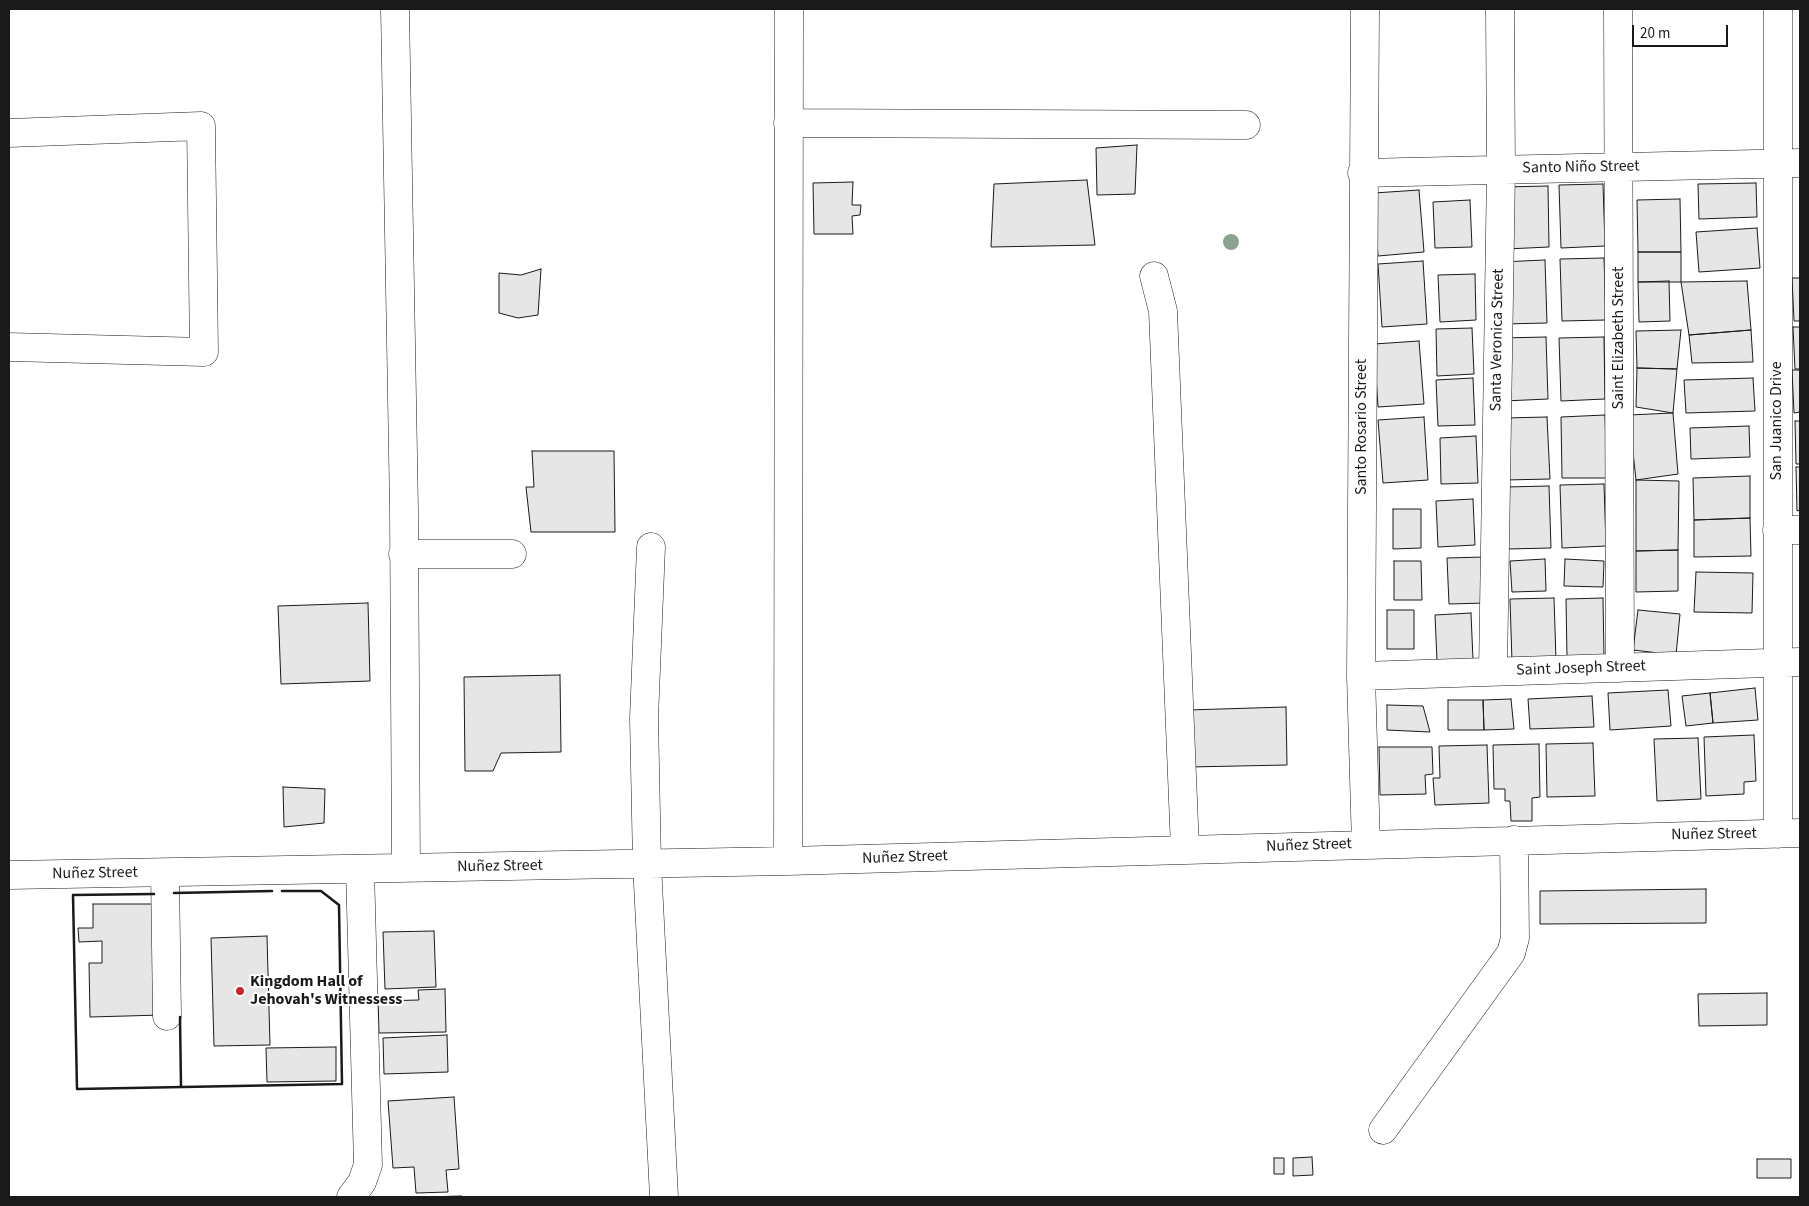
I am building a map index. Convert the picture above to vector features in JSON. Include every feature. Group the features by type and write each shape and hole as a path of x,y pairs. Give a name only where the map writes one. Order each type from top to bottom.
{"street":[{"path":"396,9 406,868"},
{"path":"788,9 788,861"},
{"name":"Santo Rosario Street","path":"1365,9 1362,173 1361,676 1366,845"},
{"name":"Santa Veronica Street","path":"1493,671 1501,170 1500,9"},
{"name":"Saint Elizabeth Street","path":"1618,9 1620,668"},
{"name":"San Juanico Drive","path":"1778,9 1789,163 1789,833"},
{"path":"788,123 1246,125"},
{"path":"9,133 201,126 204,352 9,347"},
{"name":"Santo Niño Street","path":"1362,173 1789,163"},
{"path":"1154,276 1163,311 1186,849"},
{"path":"651,547 644,718 647,864 664,1197"},
{"path":"403,554 512,554"},
{"name":"Saint Joseph Street","path":"1361,676 1789,662"},
{"name":"Nuñez Street","path":"9,875 788,861 1789,833"},
{"path":"1383,1130 1511,953 1515,938 1514,840"},
{"path":"352,1197 362,1182 368,1165 360,869"},
{"path":"165,872 167,1016"}],"building":[{"path":"1137,145 1135,194 1097,195 1096,148"},
{"path":"1087,180 1095,245 991,247 994,184"},
{"path":"853,182 852,205 861,205 860,215 852,216 853,234 814,234 813,183"},
{"path":"1756,183 1757,217 1699,219 1698,184"},
{"path":"1603,184 1605,246 1561,248 1559,185"},
{"path":"1548,186 1549,247 1506,249 1503,187"},
{"path":"1419,190 1424,252 1378,256 1374,193"},
{"path":"1680,199 1681,252 1638,252 1637,200"},
{"path":"1470,200 1472,247 1435,248 1433,202"},
{"path":"1757,228 1760,268 1699,272 1696,232"},
{"path":"1638,252 1681,252 1681,282 1638,282"},
{"path":"1604,258 1606,320 1562,321 1560,259"},
{"path":"1545,260 1547,323 1503,324 1501,262"},
{"path":"1423,261 1427,324 1382,327 1378,264"},
{"path":"541,269 538,315 518,318 499,313 499,273 521,275"},
{"path":"1475,274 1476,320 1440,322 1438,275"},
{"path":"1792,278 1800,278 1800,321 1794,321"},
{"path":"1669,281 1670,321 1639,322 1638,282"},
{"path":"1747,281 1751,330 1689,335 1681,282"},
{"path":"1793,327 1800,327 1800,369 1795,369"},
{"path":"1472,328 1474,374 1437,376 1436,329"},
{"path":"1681,330 1677,369 1637,368 1636,331"},
{"path":"1751,330 1753,362 1692,363 1689,335"},
{"path":"1546,337 1548,399 1504,401 1502,338"},
{"path":"1604,337 1605,399 1561,401 1559,338"},
{"path":"1419,341 1424,404 1378,407 1374,344"},
{"path":"1637,368 1677,369 1673,413 1636,407"},
{"path":"1792,370 1800,370 1800,412 1794,413"},
{"path":"1473,378 1475,425 1438,426 1436,380"},
{"path":"1753,378 1755,411 1686,413 1684,380"},
{"path":"1673,413 1678,474 1636,480 1629,415"},
{"path":"1605,415 1607,478 1562,478 1561,417"},
{"path":"1424,417 1428,480 1383,483 1378,420"},
{"path":"1547,417 1550,479 1505,480 1504,418"},
{"path":"1795,421 1800,421 1800,464 1796,464"},
{"path":"1749,426 1750,457 1691,459 1690,428"},
{"path":"1476,436 1478,483 1441,484 1440,438"},
{"path":"532,451 614,451 615,532 531,532 526,487 534,487"},
{"path":"1796,467 1800,467 1800,510 1797,511"},
{"path":"1750,476 1750,518 1694,520 1693,478"},
{"path":"1636,480 1679,481 1678,550 1636,551"},
{"path":"1604,484 1606,546 1562,548 1560,485"},
{"path":"1549,486 1551,548 1507,549 1505,487"},
{"path":"1473,499 1475,545 1438,547 1436,501"},
{"path":"1393,509 1421,509 1421,548 1393,549"},
{"path":"1750,518 1751,556 1694,557 1694,520"},
{"path":"1678,550 1678,591 1636,592 1636,551"},
{"path":"1484,557 1486,603 1449,604 1447,558"},
{"path":"1545,559 1546,591 1512,592 1510,561"},
{"path":"1565,559 1604,561 1603,587 1564,586"},
{"path":"1394,561 1421,561 1422,600 1394,600"},
{"path":"1696,572 1753,573 1752,613 1694,612"},
{"path":"1554,598 1556,660 1512,662 1510,599"},
{"path":"1603,598 1604,657 1567,658 1566,599"},
{"path":"368,603 370,681 281,684 278,606"},
{"path":"1387,610 1414,610 1414,649 1387,649"},
{"path":"1638,610 1680,614 1676,655 1633,650"},
{"path":"1471,613 1473,660 1437,661 1435,615"},
{"path":"560,675 561,752 501,753 493,771 465,771 464,677"},
{"path":"1755,688 1758,720 1713,723 1710,693"},
{"path":"1668,690 1671,726 1610,730 1608,693"},
{"path":"1710,693 1713,723 1686,726 1682,696"},
{"path":"1592,696 1594,727 1530,729 1528,699"},
{"path":"1511,699 1514,729 1484,730 1483,700"},
{"path":"1448,700 1483,700 1484,730 1448,730"},
{"path":"1387,705 1423,706 1430,732 1387,730"},
{"path":"1286,707 1287,765 1189,767 1188,710"},
{"path":"1754,735 1756,781 1744,782 1744,794 1706,796 1704,737"},
{"path":"1698,738 1701,799 1657,801 1654,739"},
{"path":"1593,743 1595,796 1547,797 1546,744"},
{"path":"1539,744 1540,797 1532,798 1532,821 1511,821 1510,801 1505,801 1505,789 1494,789 1493,745"},
{"path":"1487,745 1489,803 1435,805 1433,778 1440,778 1439,746"},
{"path":"1379,747 1432,747 1433,774 1425,775 1426,794 1380,795"},
{"path":"283,787 325,789 324,823 284,827"},
{"path":"1706,889 1706,923 1540,924 1540,891"},
{"path":"93,904 160,904 162,1015 90,1017 89,963 102,963 102,941 79,942 78,928 93,928"},
{"path":"434,931 436,987 385,989 383,932"},
{"name":"Kingdom Hall of Jehovah's Witnessess","path":"267,936 270,1045 214,1046 211,938"},
{"path":"445,989 446,1032 379,1033 378,1001 419,1000 418,990"},
{"path":"1767,993 1767,1025 1699,1026 1698,994"},
{"path":"447,1035 448,1072 384,1074 383,1038"},
{"path":"336,1047 336,1081 267,1082 266,1048"},
{"path":"454,1097 459,1169 446,1170 448,1192 416,1193 414,1167 393,1168 388,1101"},
{"path":"1312,1157 1313,1175 1293,1176 1293,1158"},
{"path":"1274,1158 1284,1158 1284,1174 1274,1174"},
{"path":"1757,1159 1791,1159 1791,1178 1757,1178"},
{"path":"461,1196 461,1197 425,1197"}],"wall":[{"path":"174,893 272,891"},
{"path":"154,894 73,895 77,1089 342,1084 339,905 321,891 282,891"},
{"path":"180,1017 181,1087"}],"place":[{"name":"Kingdom Hall of Jehovah's Witnessess","path":"240,991"}]}
